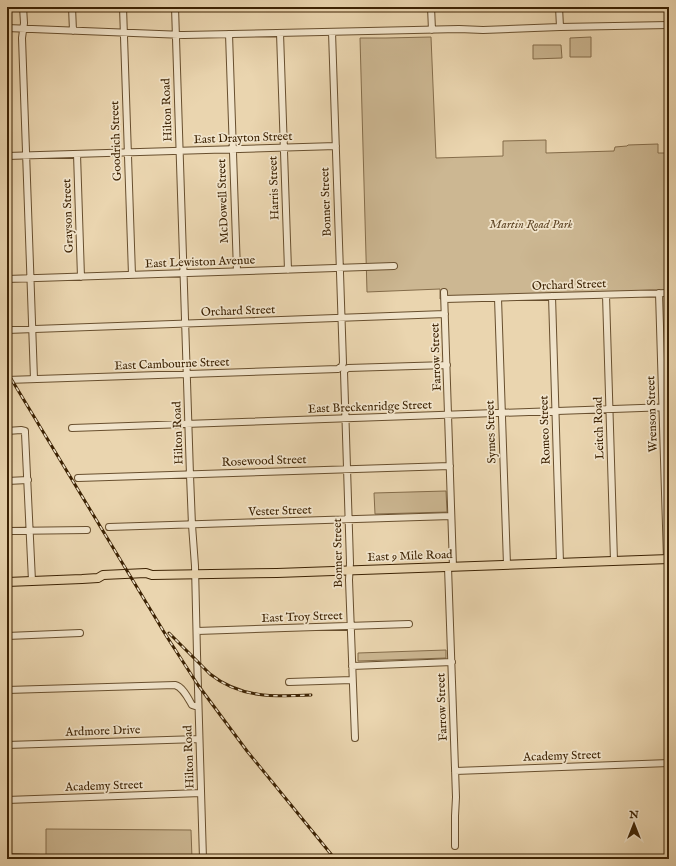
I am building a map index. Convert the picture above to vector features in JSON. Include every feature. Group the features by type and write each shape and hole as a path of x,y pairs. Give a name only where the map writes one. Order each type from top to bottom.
{"main road":[{"name":"East 9 Mile Road","path":"7,582 69,580 98,578 103,575 146,573 152,575 349,570 668,559"}],"street":[{"path":"23,7 22,35 34,379"},
{"path":"72,7 73,31"},
{"name":"Goodrich Street","path":"123,7 132,275"},
{"name":"Hilton Road","path":"175,7 190,475 196,574 198,706 203,859"},
{"path":"431,7 432,30"},
{"path":"559,7 560,27"},
{"path":"7,28 176,35 669,25"},
{"name":"Bonner Street","path":"332,32 343,365 338,369"},
{"name":"Harris Street","path":"280,33 288,270"},
{"name":"McDowell Street","path":"229,34 237,271"},
{"name":"East Drayton Street","path":"7,156 336,146"},
{"name":"Grayson Street","path":"77,154 81,277"},
{"name":"East Lewiston Avenue","path":"7,279 394,266"},
{"name":"Wrenson Street","path":"659,293 666,407 668,559"},
{"name":"Orchard Street","path":"445,296 498,298 669,293"},
{"name":"Leitch Road","path":"606,294 614,561"},
{"name":"Farrow Street","path":"445,296 451,516 450,567 456,797 455,846"},
{"name":"Romeo Street","path":"552,296 560,563"},
{"name":"Symes Street","path":"498,298 507,565"},
{"name":"Orchard Street","path":"7,330 445,314"},
{"name":"Bonner Street","path":"355,738 350,626 350,563 344,371 346,369 447,365"},
{"name":"East Cambourne Street","path":"7,380 338,369"},
{"name":"East Breckenridge Street","path":"72,428 666,407"},
{"path":"7,431 21,430 25,431 26,435 32,581"},
{"name":"Rosewood Street","path":"78,478 450,466"},
{"path":"7,481 28,480"},
{"name":"Vester Street","path":"109,528 451,516"},
{"path":"7,531 87,530"},
{"name":"East Troy Street","path":"197,631 409,624"},
{"path":"7,636 80,634"},
{"path":"352,666 452,662"},
{"path":"289,682 352,680"},
{"path":"7,690 177,685 181,688 192,705 198,706"},
{"name":"Ardmore Drive","path":"7,745 199,739"},
{"name":"Academy Street","path":"455,771 669,763"},
{"name":"Academy Street","path":"7,800 201,793"},
{"path":"7,858 41,858"}],"green space":[{"name":"Martin Road Park","path":"431,37 436,158 503,156 503,141 546,140 546,153 614,151 615,147 658,144 658,153 669,153 669,292 440,299 440,289 367,292 360,38"},
{"path":"591,37 591,57 570,57 570,38"},
{"path":"533,45 561,45 562,58 533,59"},
{"path":"446,491 447,512 375,514 374,493"},
{"path":"446,650 446,658 358,661 358,653"},
{"path":"46,829 191,830 192,859 45,859"}],"railway":[{"path":"7,372 167,637 198,685 247,751 335,859"},
{"path":"169,633 210,674 233,688 245,692 271,696 311,695"}]}
